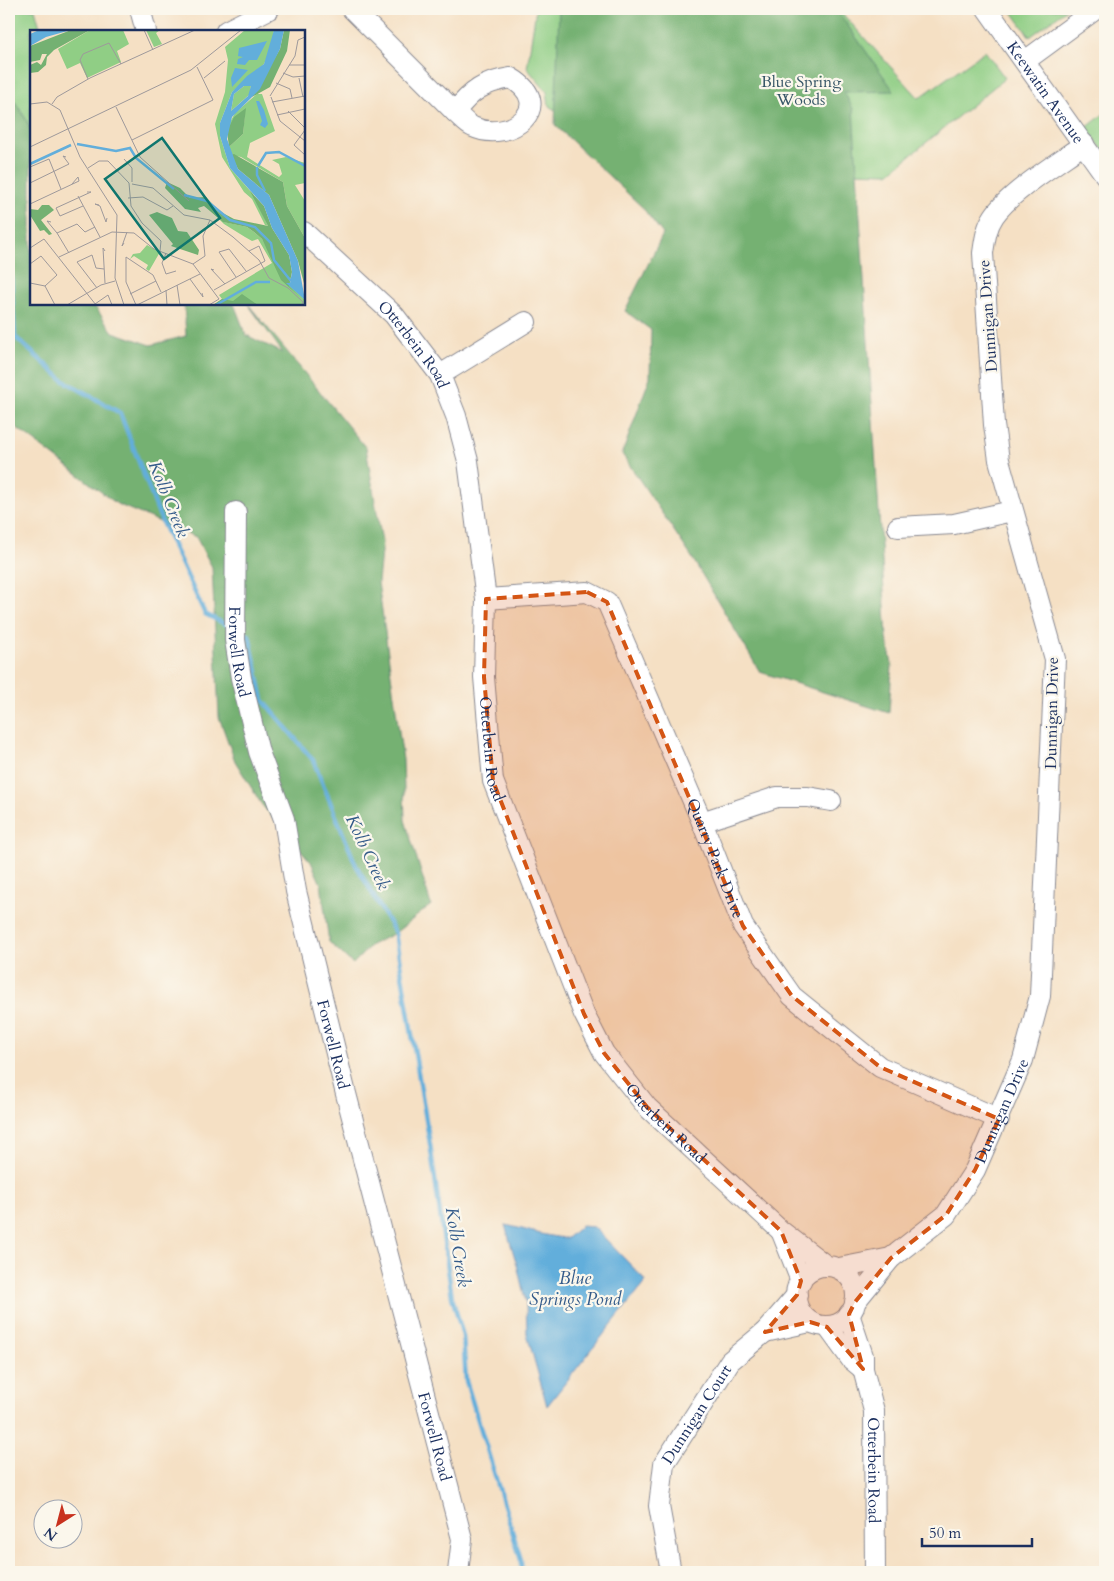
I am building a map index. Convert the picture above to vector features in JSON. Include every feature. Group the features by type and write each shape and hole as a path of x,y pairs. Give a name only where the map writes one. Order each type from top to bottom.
{"street":[{"path":"140,9 146,30"},
{"path":"228,30 269,9"},
{"path":"352,9 455,112"},
{"name":"Keewatin Avenue","path":"987,9 1105,175"},
{"path":"1025,61 1096,9"},
{"name":"Dunnigan Drive","path":"852,1308 892,1258 946,1215 975,1170 999,1119 1023,1060 1040,996 1055,659 999,460 994,425 983,253 986,232 994,216 1006,202 1084,144"},
{"name":"Otterbein Road","path":"305,233 394,315 440,376 456,416 468,461 486,599 484,677 493,781 584,1014 604,1053 647,1106 781,1231 852,1282 852,1308 863,1356 863,1369 874,1411 875,1572"},
{"path":"440,376 526,322"},
{"path":"898,527 954,524 1012,511"},
{"name":"Forwell Road","path":"236,512 235,640 259,752 284,819 296,890 345,1090 462,1539 458,1572"},
{"name":"Quarry Park Drive","path":"486,599 587,592 607,602 702,822 743,926 792,996 880,1067 999,1119"},
{"path":"702,822 777,797 788,796 831,801"},
{"name":"Otterbein Road","path":"781,1231 799,1288 800,1310 818,1324 863,1369"},
{"name":"Dunnigan Drive","path":"832,1267 892,1258"},
{"path":"799,1288 811,1270 832,1267"},
{"name":"Dunnigan Court","path":"671,1572 659,1506 664,1464 730,1361 765,1332 799,1288"},
{"path":"818,1324 839,1322 852,1308"},
{"name":"Dunnigan Court","path":"765,1332 818,1324"}],"highlighted area":[{"path":"587,592 607,602 743,926 792,996 880,1067 999,1119 975,1170 946,1215 891,1258 855,1302 849,1314 863,1369 827,1327 810,1322 765,1332 797,1295 801,1281 781,1231 647,1107 604,1053 584,1014 493,781 484,677 486,599"}],"green space":[{"path":"9,9 35,9 41,30 30,30 30,130 27,121 9,92"},
{"name":"Blue Spring Woods","path":"536,9 838,9 919,98 985,51 1005,78 889,173 641,167 549,106 547,92 527,68"},
{"path":"559,9 836,9 894,91 844,92 853,109 887,638 892,665 889,713 760,672 691,556 622,454 650,377 651,330 625,311 663,234 642,207 555,125"},
{"path":"1010,9 1067,9 1030,37"},
{"path":"9,92 27,121 30,130 30,305 94,305 113,332 151,345 186,336 184,305 234,305 246,335 283,353 249,305 366,448 382,542 378,582 403,760 405,820 431,905 395,933 371,945 353,964 329,942 321,884 311,862 262,805 235,761 219,717 212,567 196,537 117,504 9,422"},
{"path":"1105,113 1105,153 1086,128"}],"water":[{"name":"Blue Springs Pond","path":"505,1225 543,1235 567,1238 581,1226 594,1227 646,1281 547,1406 527,1334 526,1303"}],"waterway":[{"name":"Kolb Creek","path":"9,247 15,337 63,380 120,413 162,522 205,614 229,626"},
{"name":"Kolb Creek","path":"241,632 249,635 263,700 313,760 356,865 395,933 430,1144 452,1297 463,1336 466,1381 521,1560 521,1572"}]}
